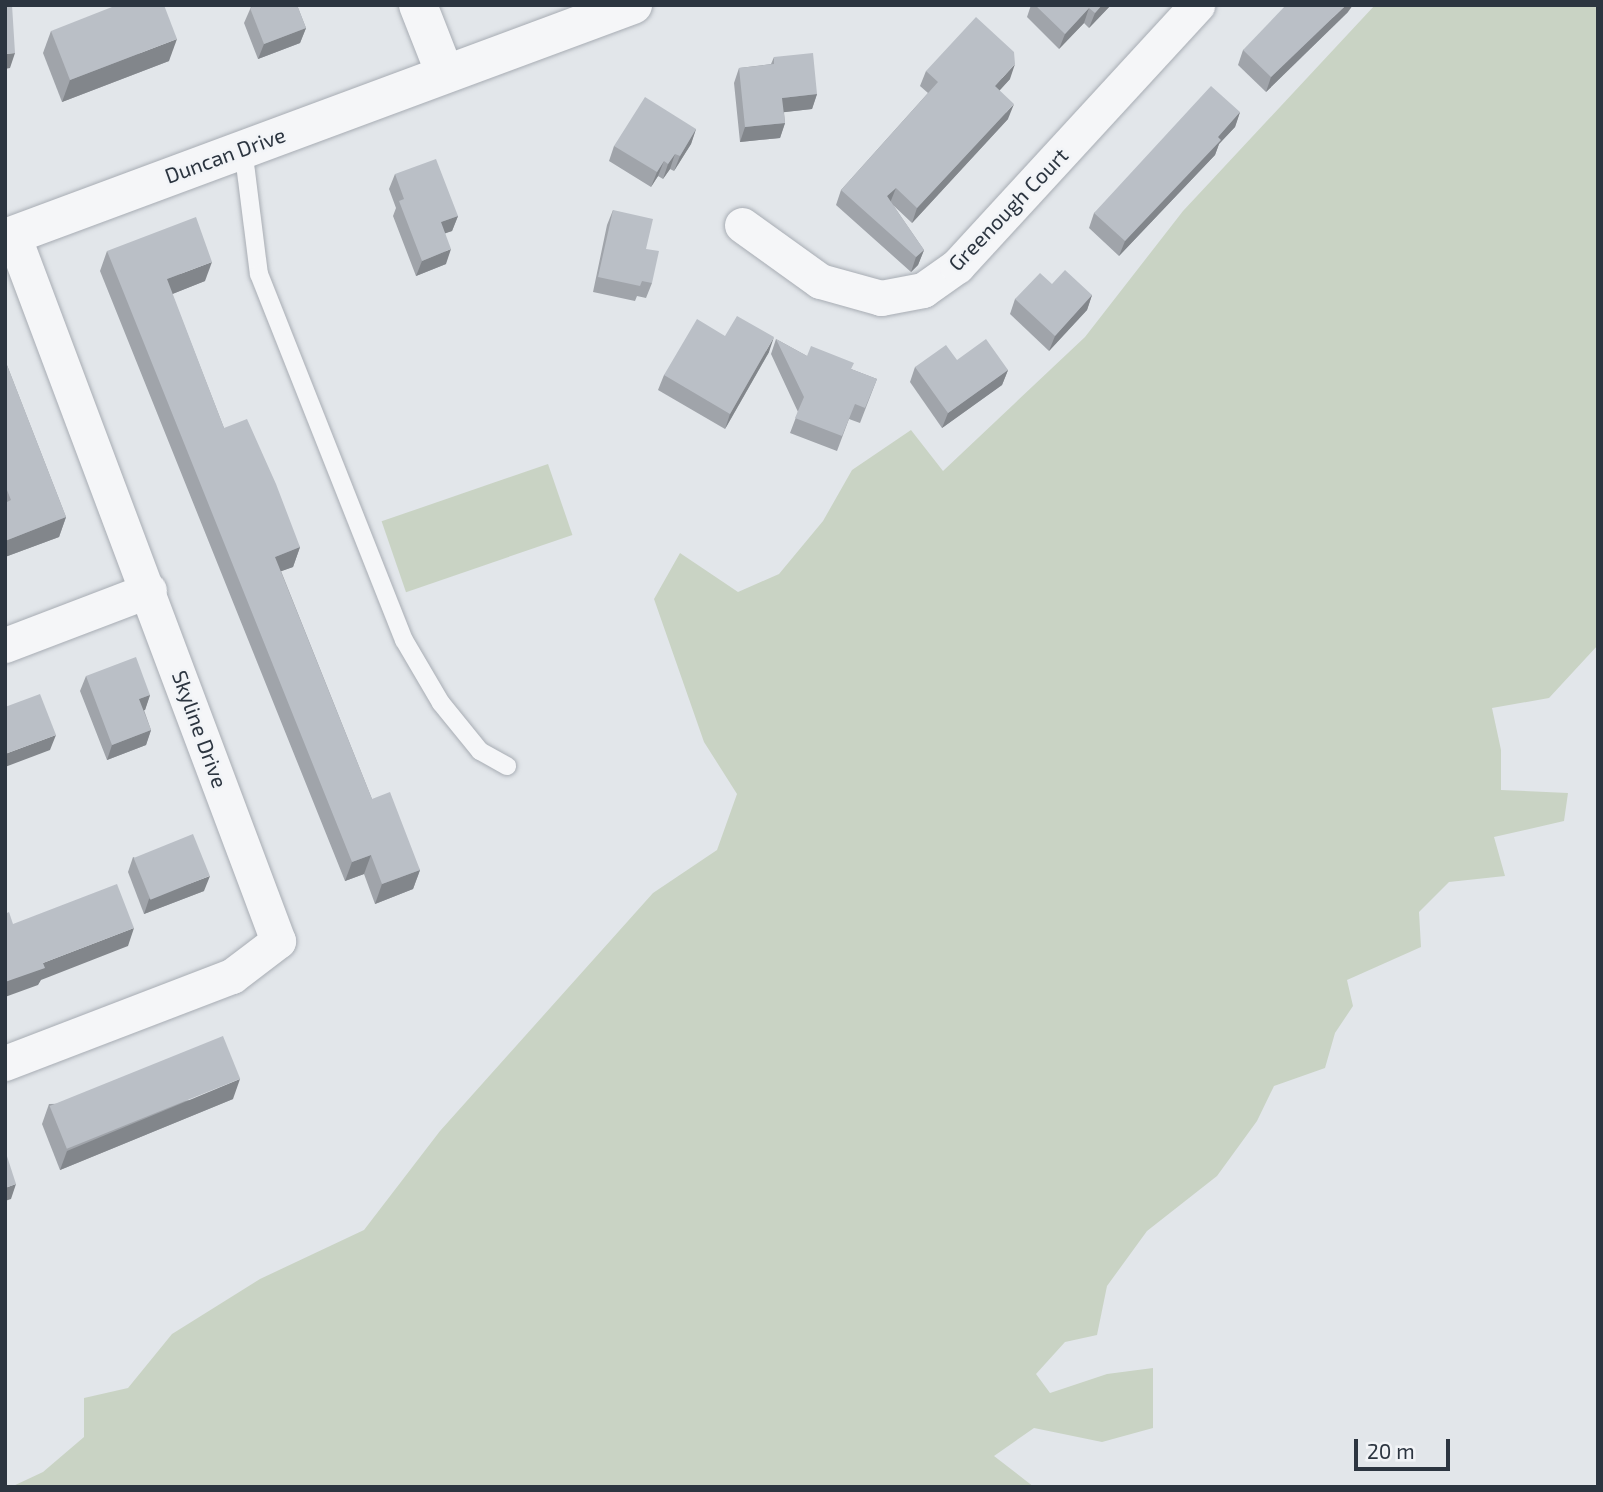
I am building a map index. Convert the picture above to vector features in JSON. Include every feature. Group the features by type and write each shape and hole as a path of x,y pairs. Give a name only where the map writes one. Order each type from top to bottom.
{"street":[{"path":"418,5 444,74"},
{"name":"Duncan Drive","path":"9,236 633,5"},
{"name":"Greenough Court","path":"741,225 820,281 881,298 923,290 957,266 1198,5"},
{"name":"Skyline Drive","path":"5,1063 233,976 278,942 149,590 9,236"},
{"path":"5,645 149,590"}],"lane":[{"path":"243,148 259,274 404,640 457,722 480,751 507,766"}],"green space":[{"path":"1375,5 1598,5 1598,645 1549,698 1492,708 1501,750 1501,790 1568,793 1564,821 1494,837 1505,876 1449,882 1419,912 1421,947 1347,980 1353,1006 1335,1033 1325,1068 1274,1086 1257,1121 1217,1176 1147,1231 1107,1286 1097,1335 1065,1342 1036,1374 1050,1393 1107,1374 1153,1368 1153,1428 1102,1442 1034,1428 994,1456 1034,1487 11,1487 43,1472 84,1437 84,1398 128,1388 172,1334 260,1279 364,1230 440,1131 653,893 717,850 737,794 704,742 654,599 680,553 738,592 779,574 823,521 852,470 911,430 943,471 1085,337 1183,211"},
{"path":"548,464 572,535 406,592 382,521"}],"building":[{"path":"5,5 12,5 15,53 5,54"},
{"path":"117,5 164,5 177,39 70,80 51,31"},
{"path":"256,5 297,5 306,28 264,44 250,8"},
{"path":"1035,5 1102,5 1095,13 1089,8 1065,34"},
{"path":"1286,5 1346,5 1271,77 1243,50"},
{"path":"976,17 1014,52 1015,64 995,86 1014,104 917,208 896,188 887,196 924,250 916,257 841,190 938,82 926,71"},
{"path":"813,53 817,94 782,98 785,123 745,127 739,68 774,64 774,57"},
{"path":"1211,86 1240,112 1218,137 1221,140 1125,241 1094,213"},
{"path":"645,97 696,129 680,156 675,154 668,164 664,161 657,172 614,146"},
{"path":"436,159 458,216 441,222 451,249 422,261 399,201 404,199 395,174"},
{"path":"613,210 653,219 646,249 659,251 652,283 642,281 640,286 598,277"},
{"path":"196,217 212,262 167,279 224,428 247,419 276,484 300,547 275,557 372,799 390,792 420,870 382,884 371,855 352,862 107,251"},
{"path":"1065,270 1092,295 1055,336 1015,299 1040,273 1052,284"},
{"path":"737,316 774,337 730,414 664,375 697,319 725,336"},
{"path":"776,339 807,356 811,346 854,363 851,369 877,379 865,408 855,404 842,436 795,418 804,397"},
{"path":"986,339 1008,370 948,413 915,367 946,345 957,360"},
{"path":"5,360 66,517 5,541 5,503 11,500 5,485"},
{"path":"136,657 150,695 139,699 151,730 112,745 86,676"},
{"path":"40,694 56,735 5,754 5,707"},
{"path":"193,834 210,876 151,900 134,858"},
{"path":"117,884 134,928 43,963 45,968 5,982 5,914 9,912 13,924"},
{"path":"223,1036 240,1079 67,1149 50,1106"},
{"path":"5,1150 16,1184 5,1188"}]}
